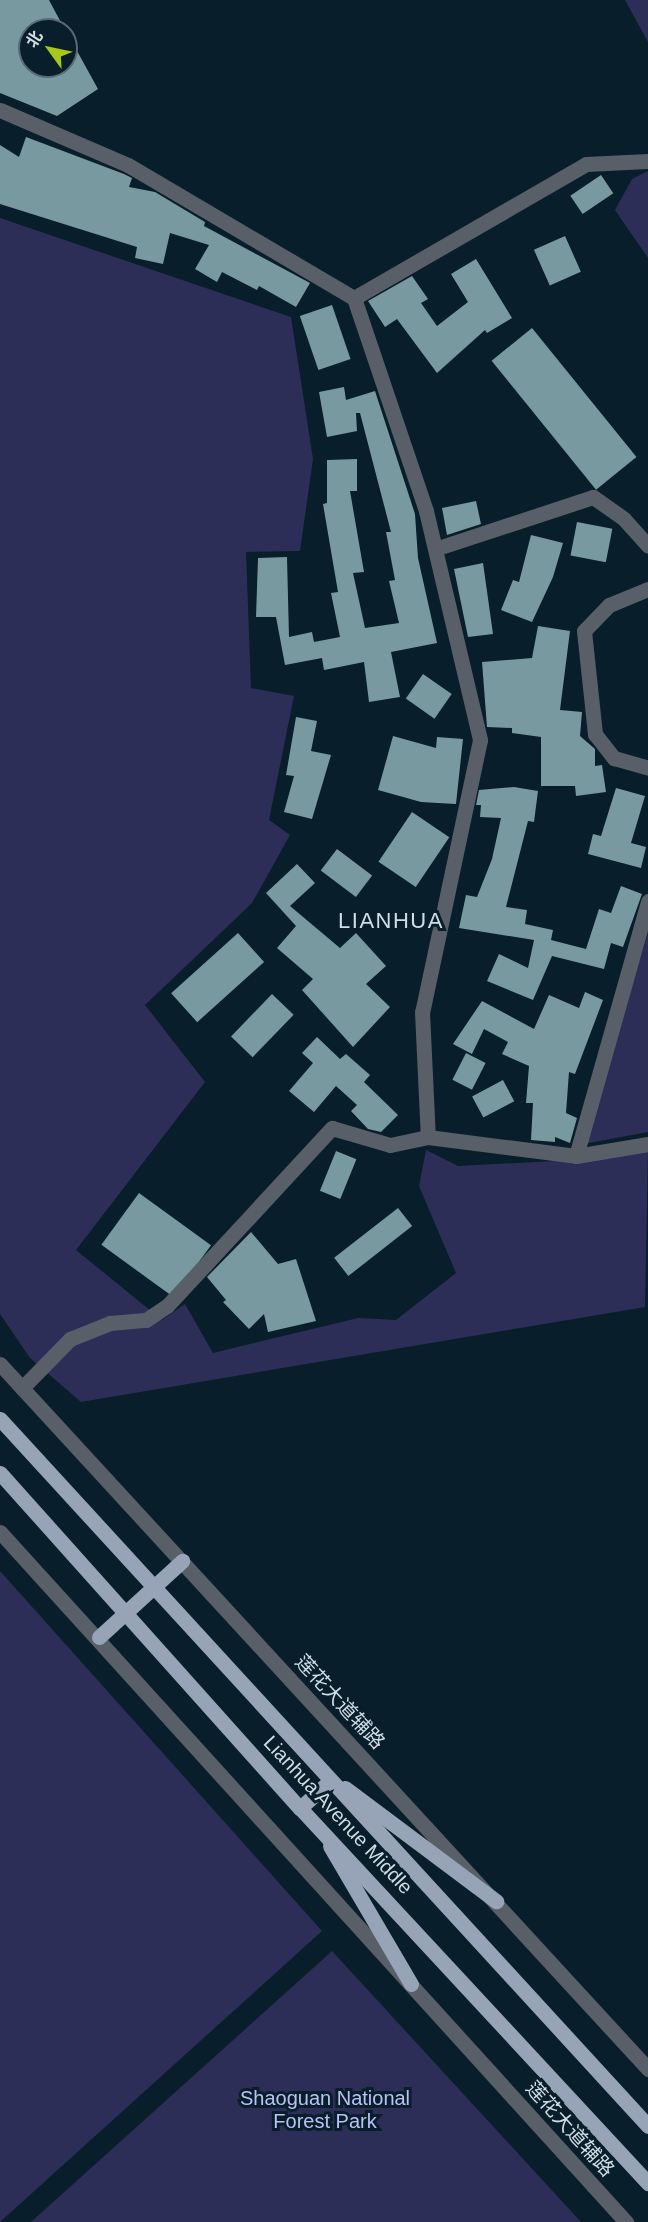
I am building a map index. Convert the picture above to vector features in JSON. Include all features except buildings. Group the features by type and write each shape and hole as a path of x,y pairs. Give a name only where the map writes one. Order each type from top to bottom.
{"main road":[{"name":"Lianhua Avenue Middle","path":"0,1419 151,1588 648,2126"},
{"name":"Lianhua Avenue Middle","path":"0,1473 127,1612 300,1808 314,1820 648,2183"},
{"path":"99,1637 182,1560"},
{"path":"314,1765 496,1901"},
{"path":"300,1808 329,1782"},
{"path":"314,1820 411,1984"}],"street":[{"path":"0,110 128,165 354,298 426,511 480,740 422,1012 428,1137"},
{"path":"354,298 586,164 648,161"},
{"path":"444,546 592,497 624,519 648,546"},
{"path":"648,589 609,605 584,631 595,734 614,758 648,768"},
{"path":"576,1156 648,901"},
{"path":"22,1388 49,1355 70,1339 110,1323 146,1320 167,1306 332,1128 390,1145 428,1137 576,1156 648,1144"},
{"name":"莲花大道辅路","path":"0,1365 496,1901 648,2069"},
{"name":"莲花大道辅路","path":"0,1532 99,1637 626,2222"}],"green space":[{"path":"625,0 648,0 648,42"},
{"path":"648,171 648,258 615,210 632,179"},
{"path":"0,218 291,317 313,459 300,551 246,552 251,688 294,696 269,820 290,835 252,903 145,1005 205,1082 76,1250 162,1320 185,1304 213,1353 358,1318 396,1320 456,1273 419,1186 426,1150 458,1166 573,1160 648,1149 645,1307 81,1402 30,1358 0,1314"},
{"path":"648,933 648,1132 584,1144"},
{"path":"0,1571 322,1931 0,2222"},
{"name":"Shaoguan National Forest Park","path":"332,1951 581,2222 31,2222"}],"district":[{"name":"LIANHUA","path":"391,921"}]}
